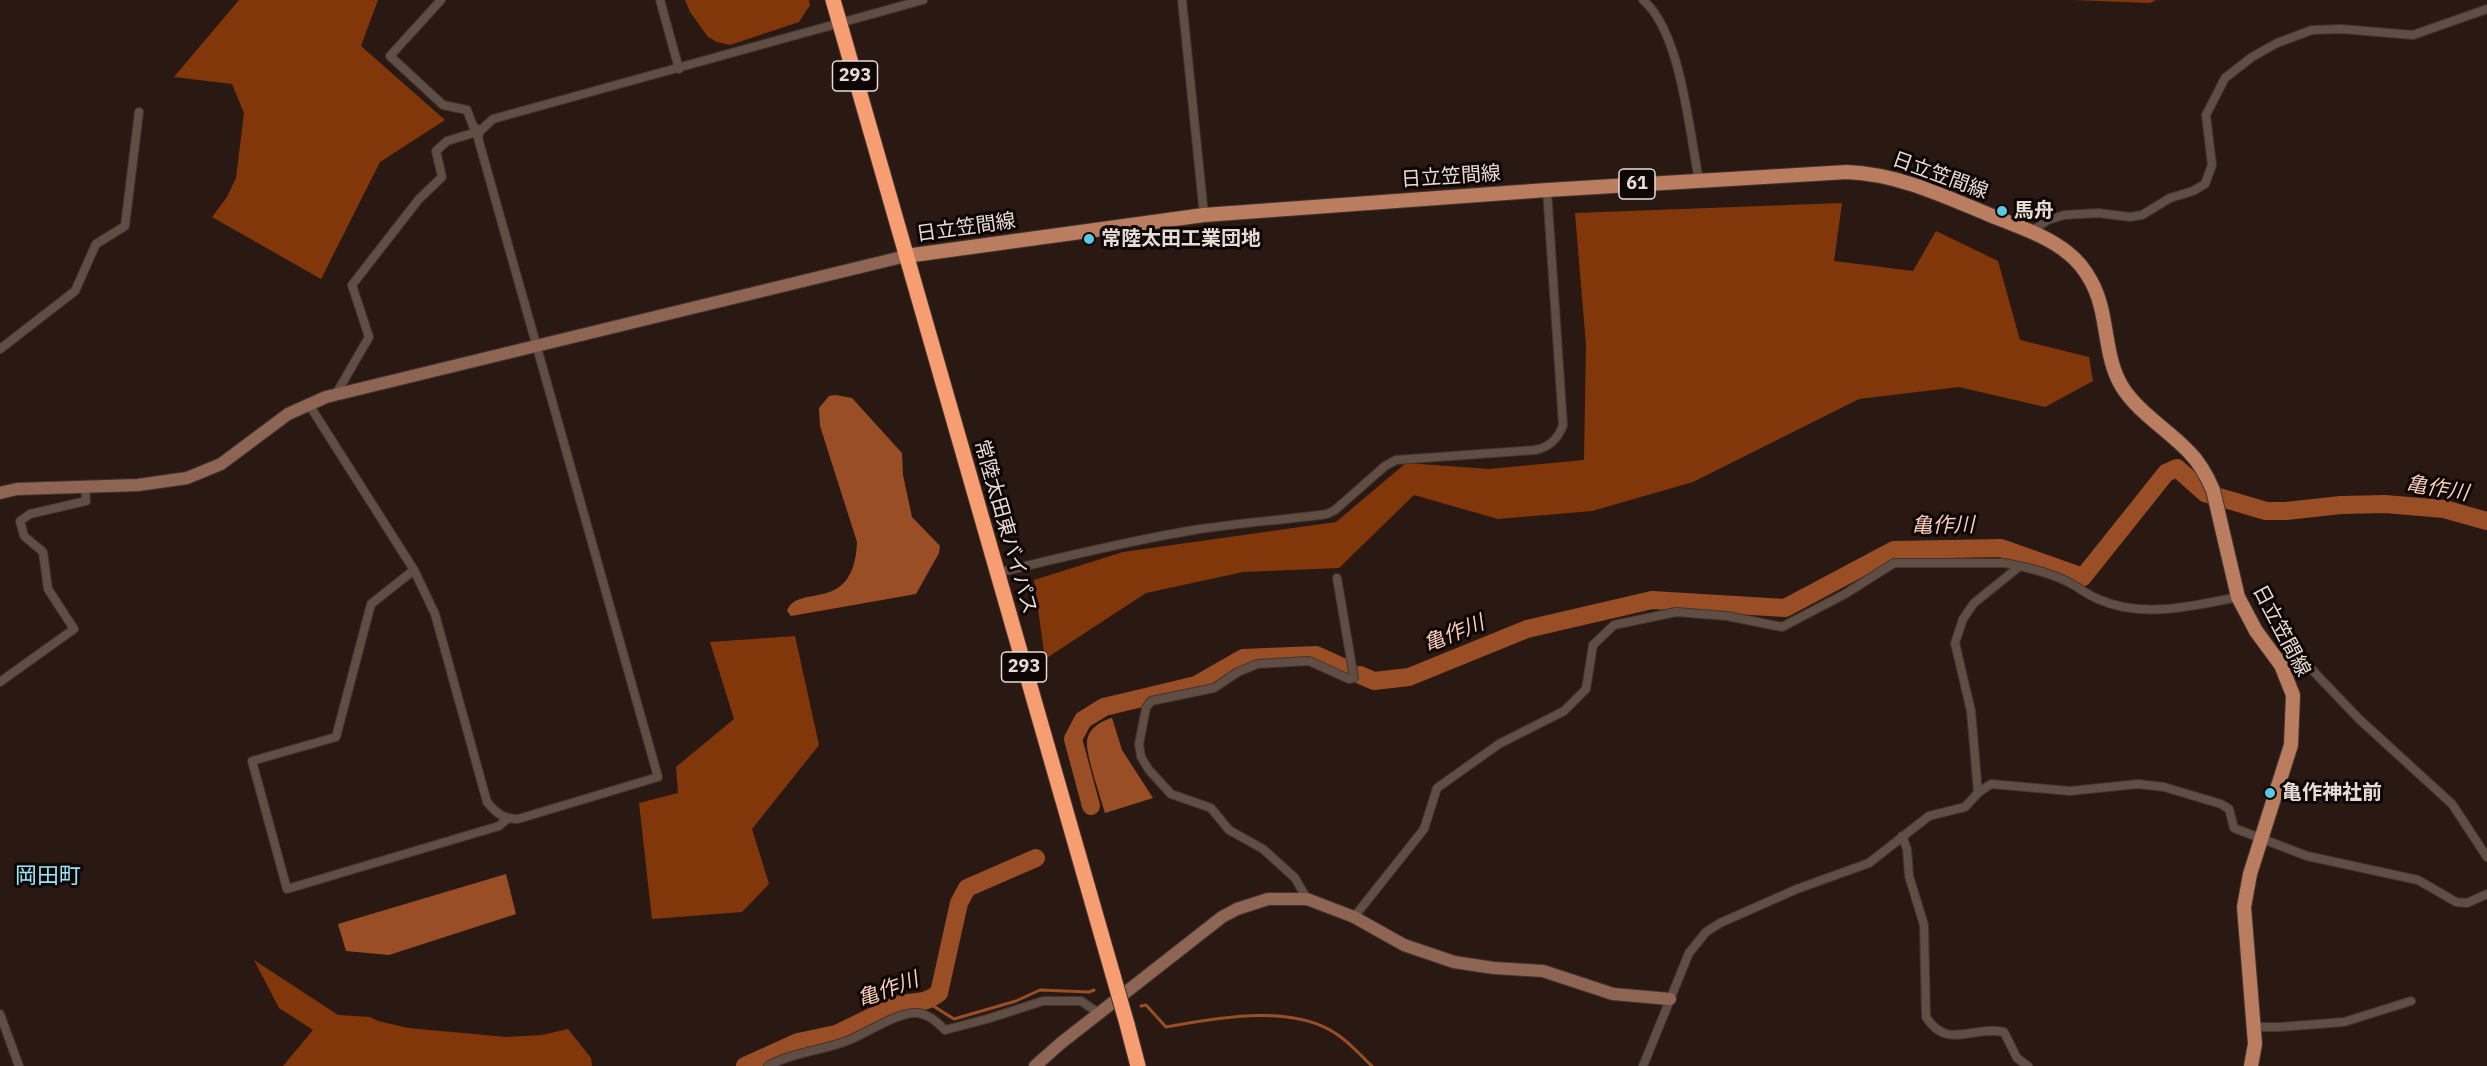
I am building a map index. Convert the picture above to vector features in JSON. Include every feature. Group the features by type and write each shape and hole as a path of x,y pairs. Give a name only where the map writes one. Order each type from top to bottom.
{"highway":[{"name":"常陸太田東バイパス","path":"833,0 1138,1066"}],"main road":[{"name":"日立笠間線","path":"906,256 1204,215 1547,190 1848,172 1871,173 1918,186 2030,232 2068,253 2090,279 2097,293 2114,369 2120,384 2137,405 2190,453 2207,477 2214,494 2238,597 2256,631 2281,665 2292,695 2291,745 2246,891 2244,907 2255,1044 2252,1066"}],"street":[{"path":"441,0 390,56 443,105 468,110 473,126 480,131"},
{"path":"660,0 679,69"},
{"path":"336,394 369,337 352,285 419,199 442,177 436,151 447,141 480,131 493,119 923,0"},
{"path":"1182,0 1204,215"},
{"path":"1643,0 1665,27 1673,50 1699,180"},
{"path":"2030,232 2048,220 2064,215 2098,213 2130,217 2142,215 2170,198 2193,191 2205,184 2212,165 2206,116 2225,78 2252,57 2277,44 2312,30 2341,29 2413,35 2487,9"},
{"path":"0,349 75,291 96,244 125,226 140,112"},
{"path":"308,403 414,570 435,614 487,802 495,812 507,819 518,819 658,777 478,138 480,131"},
{"path":"997,573 1078,552 1187,531 1327,514 1335,510 1385,466 1396,460 1535,450 1545,448 1554,442 1563,425 1547,190"},
{"path":"0,493 17,489 166,482 204,472 221,464 275,423 308,403 336,394 906,256"},
{"path":"0,682 74,629 48,589 43,552 24,536 20,521 30,514 86,501 85,486"},
{"path":"1354,917 1424,828 1437,788 1499,744 1564,711 1586,689 1593,645 1614,625 1676,612 1727,616 1782,627 1845,594 1894,563 2004,563 2020,566 2046,572 2098,599 2132,609 2190,606 2238,597"},
{"path":"1978,793 1971,711 1955,643 1963,619 1974,603 2020,566"},
{"path":"414,570 371,604 336,736 252,761 287,889 499,826 507,819"},
{"path":"1307,899 1295,878 1279,862 1263,849 1229,830 1211,808 1201,803 1177,798 1166,789 1144,764 1139,744 1146,708 1151,700 1215,688 1238,672 1257,664 1310,661 1352,680 1354,675 1337,578"},
{"path":"2281,665 2297,654 2359,720 2452,804 2487,857"},
{"path":"1643,1066 1689,953 1696,942 1713,927 1797,889 1869,863 1929,816 1965,807 1978,793 1991,784 2070,791 2138,784 2155,786 2221,804 2229,809 2234,828 2307,856 2418,880 2456,902 2467,903 2487,894"},
{"path":"1902,836 1909,876 1924,925 1926,1017 1933,1029 1944,1036 1995,1030 2004,1032 2017,1058 2028,1066"},
{"path":"1035,1066 1061,1043 1222,918 1237,909 1268,899 1307,899 1354,917 1404,945 1454,962 1494,968 1543,971 1613,994 1670,999"},
{"path":"768,1066 808,1051 846,1042 876,1025 916,1013 933,1017 945,1030 1043,1000 1081,1001 1100,1014"},
{"path":"2254,1027 2344,1022 2411,1001"},
{"path":"0,1014 19,1066"}],"shaded area":[{"path":"239,0 378,0 361,46 445,120 380,162 321,279 212,217 227,197 236,178 244,113 232,84 174,77"},
{"path":"685,0 809,0 810,5 799,22 730,45 708,37 690,12"},
{"path":"2073,0 2156,0 2150,3"},
{"path":"1842,203 1834,261 1913,271 1936,231 1998,261 2020,340 2089,357 2093,381 2045,407 1959,387 1859,399 1693,482 1592,511 1498,519 1414,495 1339,568 1243,572 1146,593 1045,659 1034,580 1123,552 1336,522 1406,463 1489,469 1584,460 1586,345 1575,213"},
{"path":"829,396 852,398 902,453 903,475 912,517 940,546 939,553 916,594 791,616 787,611 793,603 802,598 836,589 846,580 854,565 857,542 820,426 819,408"},
{"path":"795,636 819,745 752,829 769,884 742,912 652,919 639,803 678,793 676,767 734,719 710,642"},
{"path":"1112,718 1122,750 1153,798 1105,813 1091,766 1087,743 1092,730 1103,721"},
{"path":"506,874 516,914 389,955 346,951 338,924"},
{"path":"254,960 338,1015 370,1017 408,1028 506,1037 542,1035 568,1029 591,1058 592,1066 283,1066 313,1030 279,1008"}],"waterway":[{"name":"亀作川","path":"1360,675 1374,681 1409,677 1527,629 1652,600 1785,608 1894,550 2001,548 2083,577 2166,473 2177,468 2205,493 2266,511 2385,504 2444,509 2487,521"},
{"name":"亀作川","path":"1091,806 1073,739 1083,720 1104,707 1196,685 1243,658 1316,655 1349,670"},
{"name":"亀作川","path":"745,1066 798,1042 836,1034 894,1006 927,1000 939,993 959,903 967,888 1036,858"},
{"path":"927,1002 954,1019 1016,1001 1040,990 1089,992 1094,990"},
{"path":"1141,1006 1146,1005 1166,1027 1231,1017 1277,1016 1299,1019 1320,1025 1338,1035 1372,1066"}],"place":[{"name":"馬舟","path":"2002,211"},
{"name":"常陸太田工業団地","path":"1089,239"},
{"name":"亀作神社前","path":"2270,793"}],"district":[{"name":"岡田町","path":"48,877"}]}
